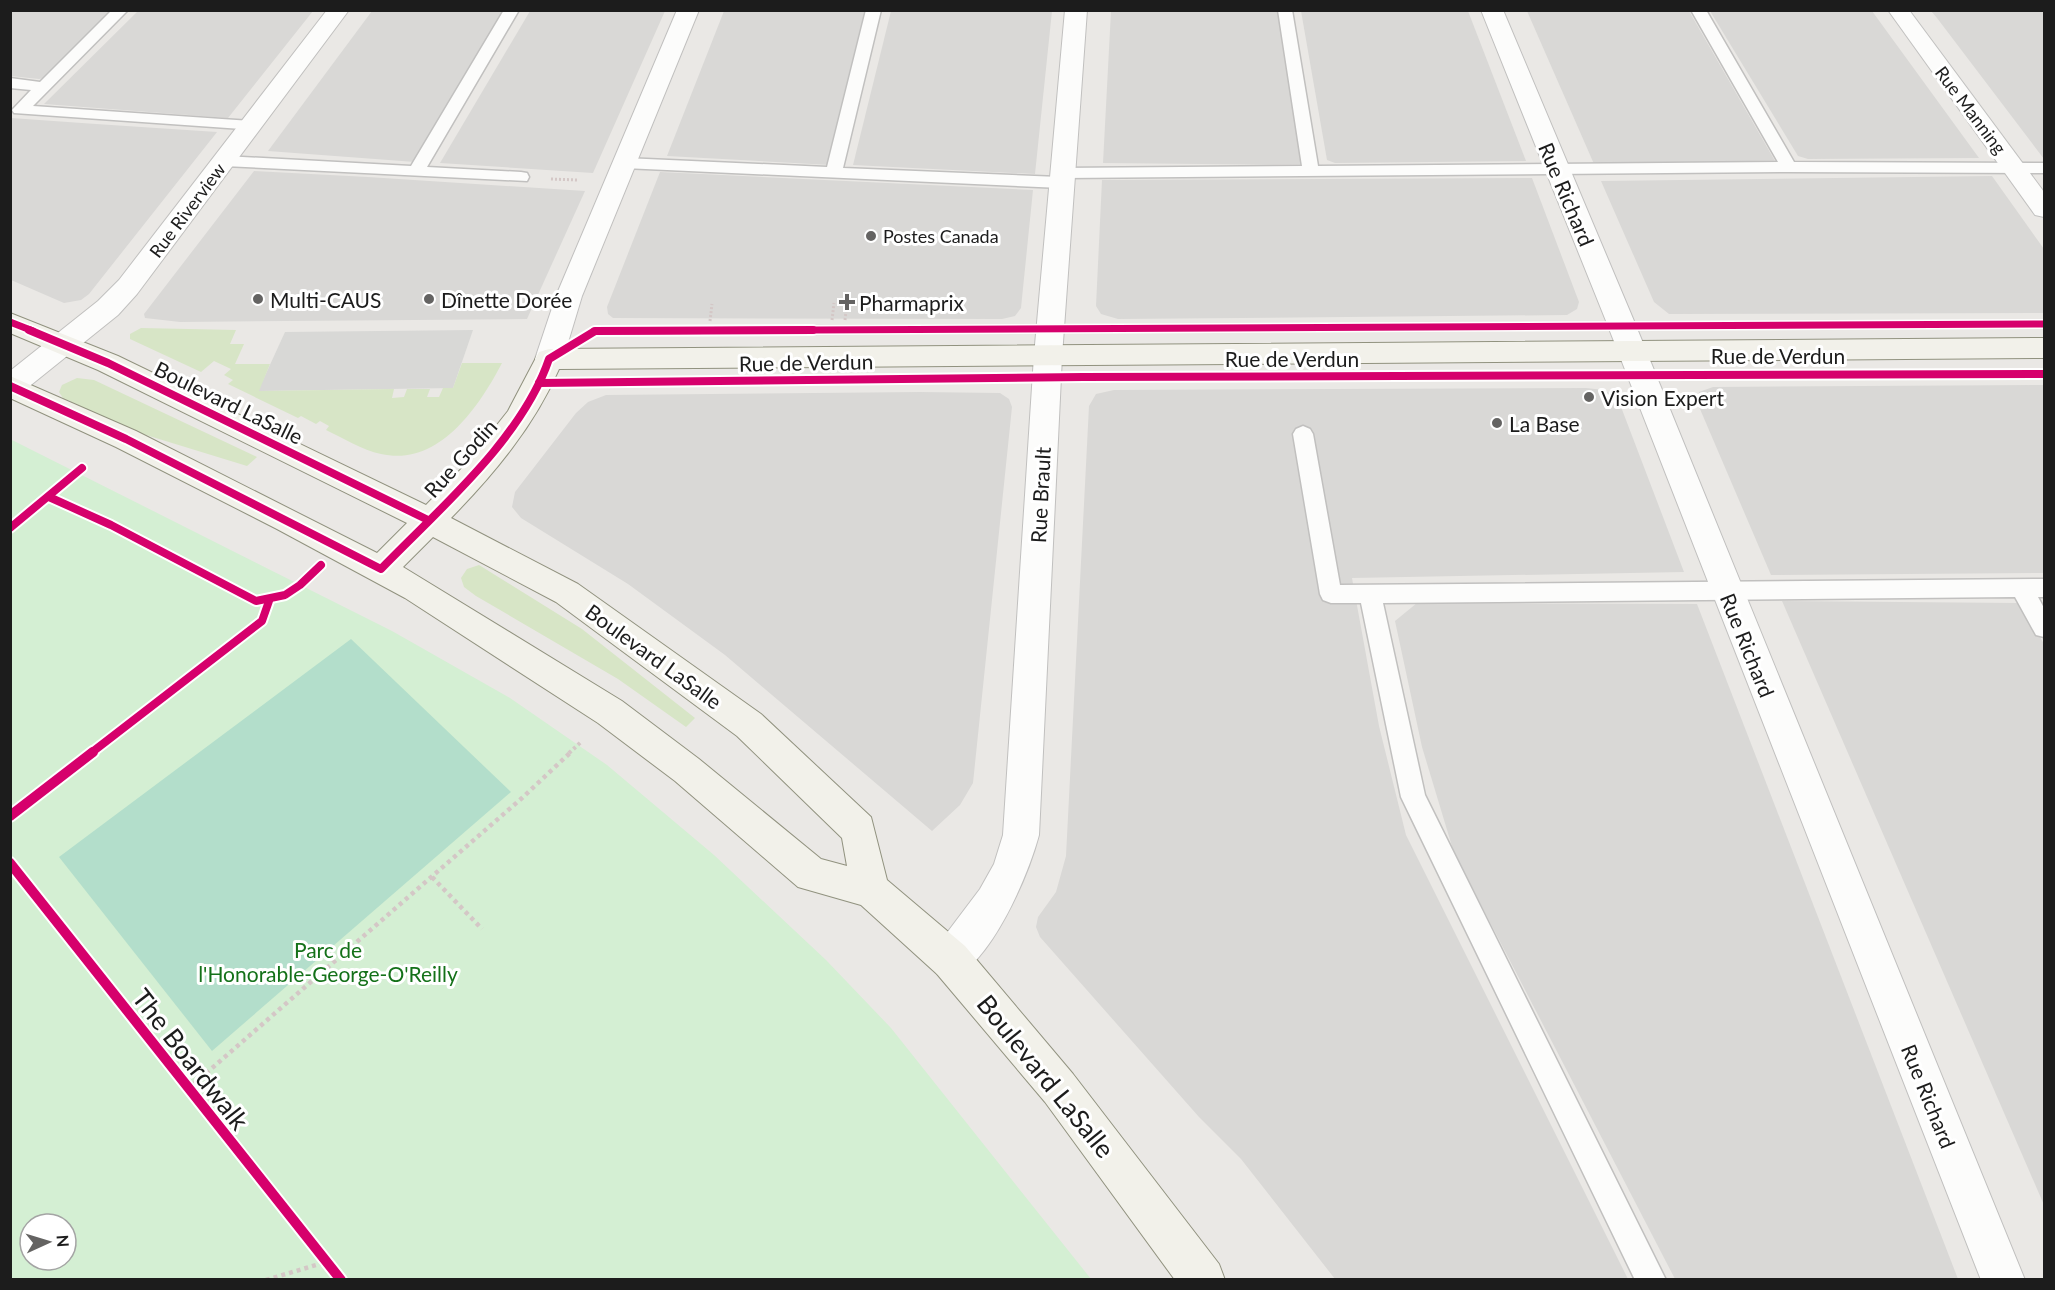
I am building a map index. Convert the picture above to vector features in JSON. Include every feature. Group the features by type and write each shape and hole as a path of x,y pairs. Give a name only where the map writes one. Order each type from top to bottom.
{"main road":[{"name":"Boulevard LaSalle","path":"10,322 108,363 428,520 567,593 749,725 858,829 871,890"},
{"name":"Rue de Verdun","path":"549,359 2044,348"},
{"name":"Rue Godin","path":"381,569 510,430 539,383 549,359"},
{"name":"Boulevard LaSalle","path":"11,386 126,439 381,569 610,712 687,770 811,874 871,890 951,960 1059,1088 1203,1280"}],"street":[{"name":"Rue Riverview","path":"11,386 108,308 128,287 339,10"},
{"name":"Rue Godin","path":"549,359 569,297 688,10"},
{"name":"Rue Brault","path":"951,960 999,897 1014,864 1021,835 1048,356 1076,10"},
{"name":"Rue Richard","path":"1492,10 1632,352 2003,1280"},
{"name":"Rue Manning","path":"1898,10 2044,209"}],"lane":[{"path":"121,10 20,110 251,126"},
{"path":"416,171 512,10"},
{"path":"834,171 874,10"},
{"path":"1285,10 1311,172"},
{"path":"1698,10 1789,167"},
{"path":"10,83 44,87"},
{"path":"224,161 521,177"},
{"path":"624,163 1061,178 1557,169 2044,168"},
{"path":"1303,434 1331,594 2044,588"},
{"path":"2022,589 2044,628"},
{"path":"1370,594 1413,797 1651,1280"}],"path":[{"path":"844,324 847,302"},
{"path":"832,324 834,303"},
{"path":"708,328 712,304"},
{"path":"188,1089 584,740"},
{"path":"432,876 482,929"},
{"path":"319,1253 333,1271"},
{"path":"266,1280 326,1262"}],"shaded area":[{"path":"11,11 114,11 44,78 39,79 11,76"},
{"path":"138,11 313,11 228,118 44,104"},
{"path":"372,11 508,11 415,162 268,151"},
{"path":"530,11 665,11 593,173 440,163"},
{"path":"724,11 866,11 830,165 667,156"},
{"path":"891,11 1052,11 1035,174 853,165"},
{"path":"1111,11 1280,11 1303,165 1103,163"},
{"path":"1301,11 1468,11 1526,161 1335,163 1327,160"},
{"path":"1527,11 1689,11 1775,161 1594,164"},
{"path":"1710,11 1872,11 1979,158 1808,159 1798,156"},
{"path":"1931,11 2044,11 2044,159 1937,18"},
{"path":"11,118 217,132 89,294 81,300 64,303 11,280"},
{"path":"254,171 585,191 527,319 180,322 145,318 144,314"},
{"path":"660,172 1033,190 1021,308 1015,316 1002,319 613,318 608,314 607,307"},
{"path":"1992,176 2044,249 2044,313 1669,314 1654,302 1601,181"},
{"path":"1532,178 1579,302 1577,309 1567,315 1118,319 1101,314 1096,306 1102,180"},
{"path":"473,330 453,388 258,391 285,332"},
{"path":"2044,385 2044,573 1771,575 1697,402 1699,392 1713,387"},
{"path":"1586,388 1604,390 1618,399 1684,572 1352,578 1379,726 1406,835 1628,1279 1335,1279 1241,1159 1199,1117 1040,937 1036,927 1038,917 1056,892 1066,856 1089,406 1096,394 1114,390"},
{"path":"1000,393 1009,399 1012,407 973,783 960,805 932,831 725,655 628,584 521,518 512,507 515,492 576,413 588,402 606,395"},
{"path":"1782,601 2017,603 2023,606 2044,644 2044,1205"},
{"path":"1417,603 1697,604 1958,1279 1675,1279 1454,853 1422,747 1395,621"}],"green space":[{"path":"141,328 236,330 230,344 244,344 235,364 270,364 259,391 394,389 392,398 404,397 407,389 430,389 427,397 439,397 443,388 453,388 462,363 502,363 482,398 469,415 439,443 402,456 381,454 360,447 326,430 329,426 320,421 316,424 301,416 298,418 228,384 233,380 224,375 231,369 214,361 201,372 130,339 130,334"},
{"path":"77,378 94,380 257,457 247,466 133,431 63,398 59,392 62,385"},
{"name":"Parc de l'Honorable-George-O'Reilly","path":"10,439 392,631 510,698 607,765 714,855 826,960 891,1028 1091,1279 11,1279"},
{"path":"479,565 582,629 695,718 686,727 618,679 476,596 464,587 461,578 467,569"},
{"path":"351,639 511,792 212,1051 59,857"}],"cycle path":[{"path":"10,322 108,363 428,520"},
{"path":"10,386 126,439 381,569 477,469 510,430 542,380 549,359 595,331 2044,324"},
{"path":"539,383 1083,377 2044,374"},
{"path":"10,528 82,468"},
{"path":"49,497 111,525 256,601 285,595 300,585 321,565"},
{"path":"10,816 262,621 269,601"},
{"name":"The Boardwalk","path":"10,863 341,1280"}],"place":[{"name":"Postes Canada","path":"871,236"},
{"name":"Multi-CAUS","path":"258,299"},
{"name":"Dînette Dorée","path":"429,299"},
{"name":"Pharmaprix","path":"847,302"},
{"name":"Vision Expert","path":"1589,397"},
{"name":"La Base","path":"1497,423"}]}
